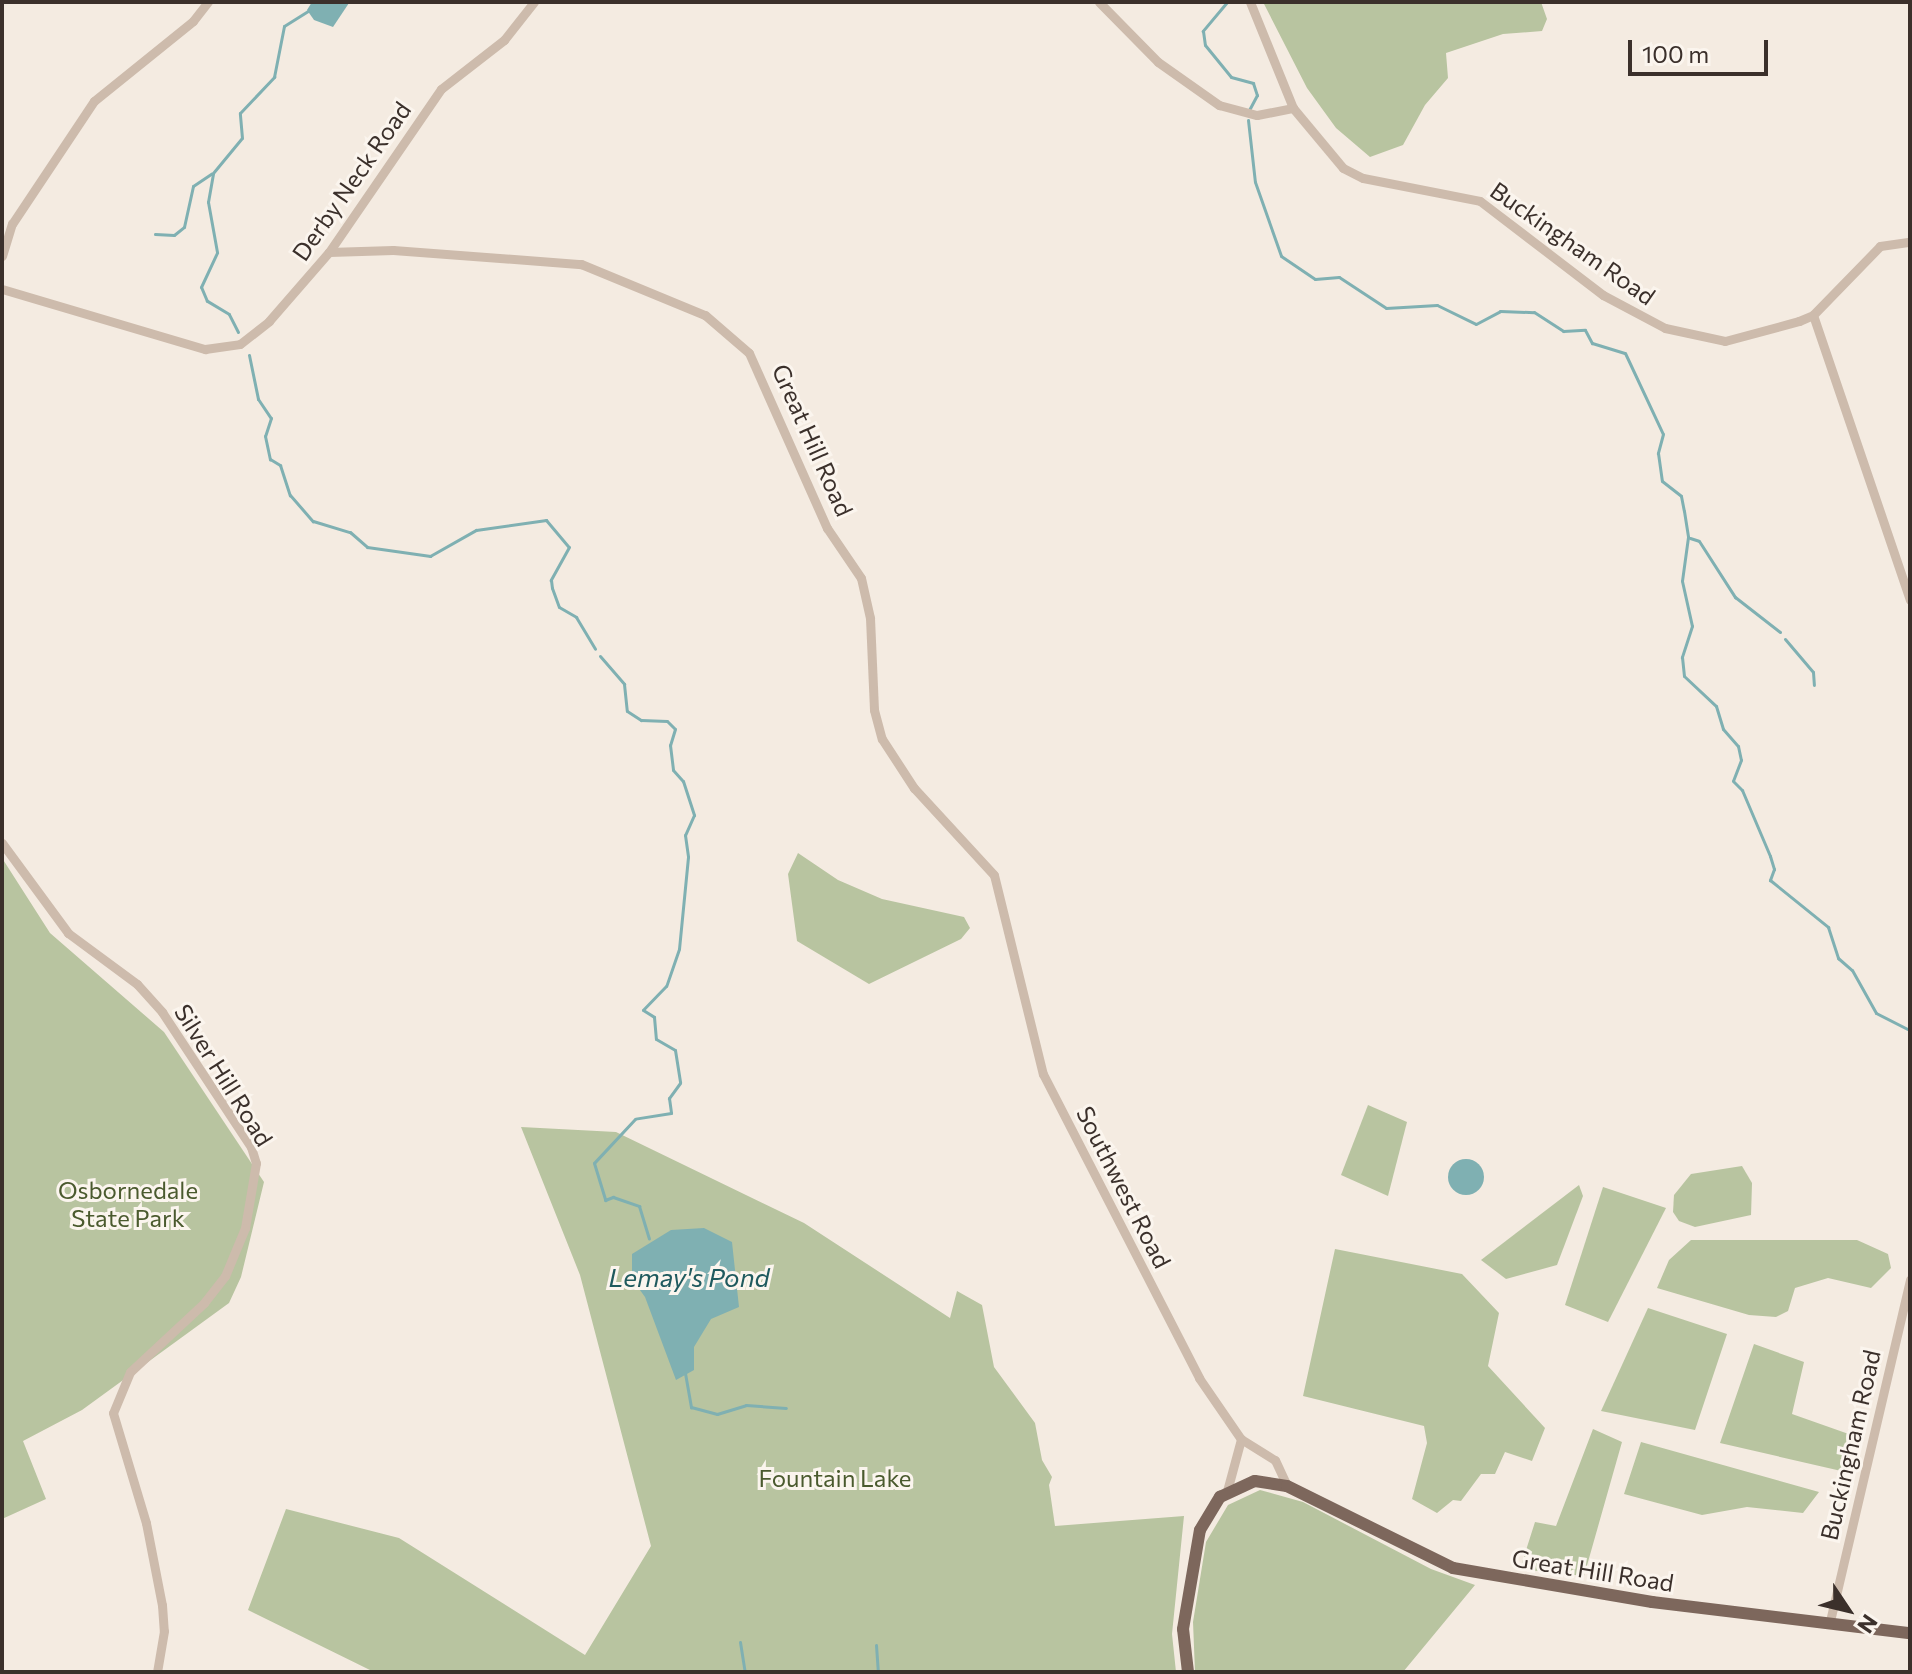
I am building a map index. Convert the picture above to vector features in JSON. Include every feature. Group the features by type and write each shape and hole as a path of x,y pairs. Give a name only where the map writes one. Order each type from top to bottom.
{"main road":[{"path":"1188,1672 1183,1629 1196,1547 1205,1518 1227,1491 1255,1481 1287,1486"},
{"name":"Great Hill Road","path":"1287,1486 1453,1568 1652,1602 1910,1633"}],"street":[{"path":"2,256 12,224 94,101 193,21 208,2"},
{"name":"Derby Neck Road","path":"2,289 194,347 225,349 263,328 329,252 441,89 504,40 534,2"},
{"path":"1099,2 1158,62 1219,105 1257,115 1293,108"},
{"name":"Buckingham Road","path":"1250,2 1293,108 1353,174 1480,201 1603,295 1665,328 1711,340 1738,340 1813,315"},
{"path":"1910,242 1880,246 1813,315 1910,600"},
{"name":"Great Hill Road","path":"329,252 393,250 581,264 705,315 733,335 749,353 827,528 861,578 869,607 874,710 882,739 914,788 994,875 1011,936"},
{"name":"Silver Hill Road","path":"2,843 68,933 137,984 162,1012 251,1147 256,1163 245,1228 225,1276 197,1311 130,1372 113,1413 146,1523 162,1605 164,1631 157,1672"},
{"name":"Southwest Road","path":"1011,936 1043,1074 1199,1378 1241,1439 1275,1460 1287,1486"},
{"name":"Buckingham Road","path":"1830,1621 1910,1279"},
{"path":"1227,1491 1241,1439"}],"green space":[{"path":"1263,2 1541,2 1547,19 1542,31 1503,34 1446,53 1448,78 1425,105 1403,145 1370,157 1336,128 1307,88"},
{"path":"798,853 838,880 882,899 964,917 970,928 961,939 869,984 797,941 788,874"},
{"name":"Osbornedale State Park","path":"2,858 50,933 164,1032 264,1182 241,1277 229,1303 82,1410 23,1441 46,1499 2,1519"},
{"path":"1368,1105 1407,1122 1388,1196 1341,1175"},
{"name":"Fountain Lake","path":"521,1127 616,1132 804,1223 950,1318 957,1291 982,1305 994,1367 1035,1423 1042,1460 1052,1477 1049,1485 1055,1526 1184,1516 1172,1634 1176,1672 374,1672 248,1610 286,1509 399,1538 585,1655 651,1546 580,1275"},
{"path":"1742,1166 1752,1183 1751,1215 1695,1227 1679,1221 1673,1212 1674,1195 1691,1174"},
{"path":"1579,1185 1583,1196 1557,1265 1506,1279 1481,1260"},
{"path":"1603,1187 1666,1208 1608,1322 1565,1305"},
{"path":"1691,1240 1857,1240 1888,1254 1891,1268 1871,1288 1828,1278 1795,1288 1788,1311 1776,1317 1749,1315 1657,1288 1669,1260"},
{"path":"1335,1249 1462,1274 1499,1313 1488,1366 1545,1428 1532,1461 1505,1452 1495,1474 1481,1474 1461,1501 1453,1500 1437,1513 1412,1499 1427,1443 1424,1426 1303,1396"},
{"path":"1648,1308 1727,1334 1695,1430 1601,1411"},
{"path":"1754,1344 1804,1362 1792,1414 1860,1438 1850,1473 1720,1443"},
{"path":"1593,1429 1622,1442 1584,1576 1520,1569 1535,1522 1556,1526"},
{"path":"1641,1442 1819,1492 1803,1513 1747,1507 1702,1515 1624,1494"},
{"path":"1260,1490 1303,1502 1431,1569 1475,1585 1403,1672 1195,1672 1193,1622 1206,1542 1228,1505"}],"water":[{"path":"312,2 349,3 333,27 314,20 307,10"},
{"path":"1466,1159 1479,1164 1484,1177 1479,1190 1466,1195 1453,1190 1448,1177 1453,1164"},
{"name":"Lemay's Pond","path":"704,1228 732,1242 739,1307 711,1319 694,1347 694,1370 676,1380 645,1297 632,1279 632,1254 671,1230"}],"waterway":[{"path":"1227,2 1203,31 1205,45 1231,77 1253,83 1257,95 1249,110"},
{"path":"238,332 229,314 207,301 201,287 217,252 208,202 213,173 242,138 240,113 274,77 284,26 310,10"},
{"path":"1248,120 1255,182 1281,256 1315,279 1339,277 1386,308 1437,305 1476,324 1500,311 1534,312 1563,331 1585,330 1592,343 1625,353 1663,434 1658,453 1662,481 1681,496 1684,511 1688,537 1682,581 1692,626 1682,657 1684,676 1716,706 1723,729 1738,746 1741,760 1733,781 1742,790 1770,856 1774,869 1770,880 1828,927 1838,958 1852,970 1876,1013 1910,1030"},
{"path":"155,234 174,235 184,227 193,186 211,174"},
{"path":"249,355 258,399 271,418 265,436 270,459 280,465 290,495 313,521 350,532 367,547 430,556 476,530 546,520 569,547 551,580 559,607 576,617 595,649"},
{"path":"1690,538 1699,541 1735,597 1780,632"},
{"path":"1785,639 1813,672 1814,685"},
{"path":"600,656 624,684 627,711 641,720 667,721 675,729 670,745 673,770 683,781 694,815 685,835 688,857 679,949 666,986 643,1010 654,1017 656,1039 675,1050 680,1083 669,1098 671,1113 635,1119 594,1163 605,1200 613,1197 639,1206 649,1238"},
{"path":"685,1373 691,1407 717,1414 746,1405 786,1408"},
{"path":"740,1642 745,1672"},
{"path":"876,1645 878,1672"}]}
